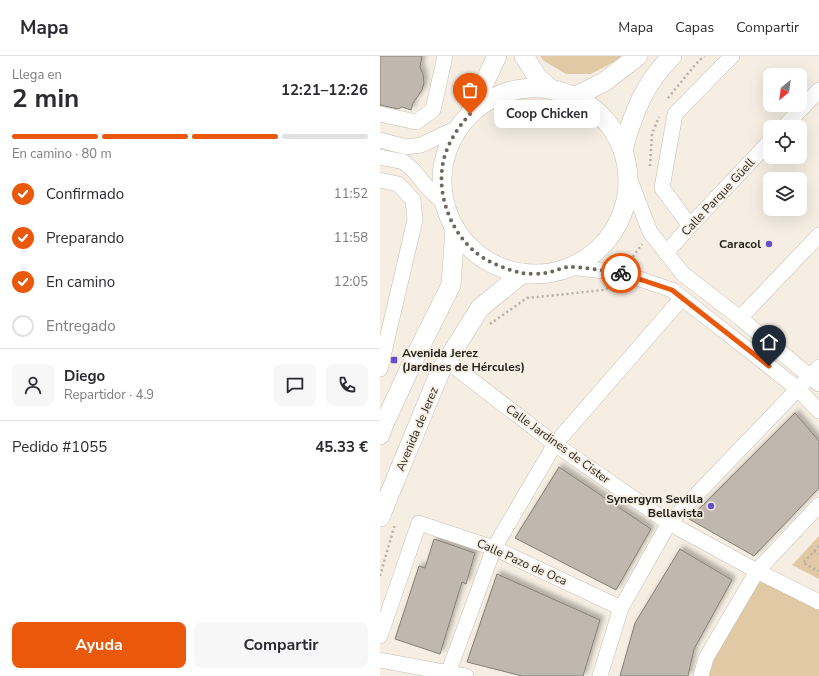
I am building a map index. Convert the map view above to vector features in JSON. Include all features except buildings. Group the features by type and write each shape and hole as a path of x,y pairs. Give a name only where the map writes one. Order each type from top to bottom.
{"main road":[{"path":"464,120 488,100 508,92 527,87 552,90 574,97 595,110 611,128 623,150 628,175 625,204 613,231 594,252 569,267 546,273 523,273 496,265 473,250 455,228 445,204 442,187 442,170 446,152 497,56"},
{"path":"524,56 538,78 552,90"},
{"path":"574,97 604,82 638,56"},
{"path":"623,150 633,116 645,90 672,56"},
{"path":"381,425 451,285 455,228"},
{"name":"Avenida de Jerez","path":"380,517 440,372 480,308 523,273"}],"street":[{"path":"380,114 416,122 433,110 445,56"},
{"path":"690,226 662,188 675,114 732,56"},
{"path":"791,120 819,90"},
{"path":"380,140 406,147 421,145 464,120"},
{"name":"Calle Parque Güell","path":"666,253 763,148"},
{"path":"380,156 404,162 445,204"},
{"path":"600,676 621,608 669,523 798,390 816,375 683,274 650,232 628,175"},
{"path":"380,180 398,184 413,200 415,220 380,369"},
{"path":"740,318 819,235"},
{"path":"569,267 622,273 672,290 798,390 819,411"},
{"path":"448,674 494,548 555,444 682,298"},
{"name":"Calle Jardines de Cister","path":"447,361 555,444 669,523 757,571 819,602"},
{"path":"701,676 706,658 757,571 819,505"},
{"name":"Calle Pazo de Oca","path":"380,636 419,523 494,548 621,608"},
{"path":"380,660 448,674 466,676"}],"path":[{"path":"629,262 646,238"},
{"path":"486,327 527,298 604,290 614,284"},
{"path":"819,546 803,563 819,571"},
{"path":"814,552 819,554"}],"shaded area":[{"path":"540,56 625,56 591,74 566,74 544,61"},
{"path":"819,536 819,579 792,565"},
{"path":"757,571 819,602 819,676 701,676"}],"way so far":[{"path":"470,114 459,127 446,152 442,170 442,187 446,209 455,228 473,250 496,265 523,273 546,273 569,267 621,273"}],"place":[{"name":"Coop Chicken","path":"470,114"},
{"name":"Caracol","path":"769,244"},
{"name":"Avenida Jerez (Jardines de Hércules)","path":"394,360"},
{"name":"Synergym Sevilla Bellavista","path":"711,506"}],"route":[{"path":"621,273 672,290 769,366"}]}
